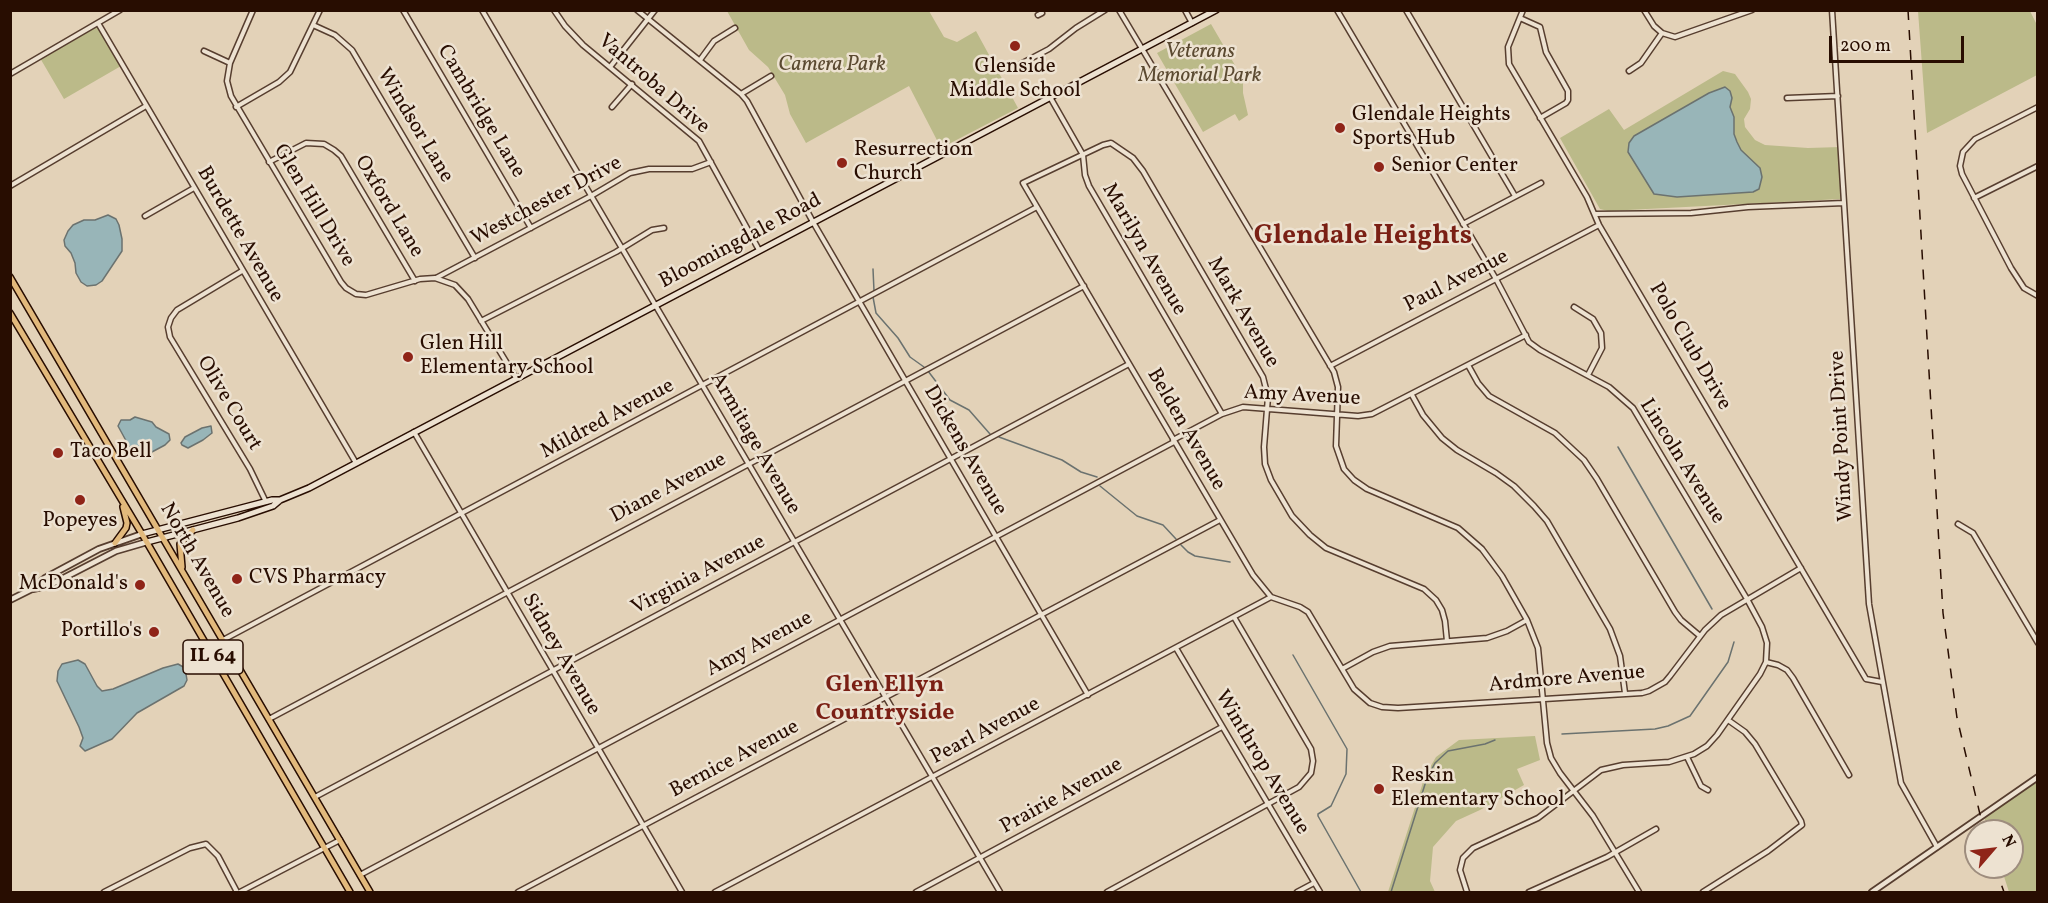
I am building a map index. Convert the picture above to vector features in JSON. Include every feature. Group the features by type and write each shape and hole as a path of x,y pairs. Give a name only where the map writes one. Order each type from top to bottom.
{"main road":[{"name":"Bloomingdale Road","path":"147,542 273,506 280,500 357,463 1216,10"},
{"name":"North Avenue","path":"10,278 370,892"},
{"name":"North Avenue","path":"10,313 147,542 350,892"},
{"path":"115,543 125,530 127,523 117,492"},
{"name":"Bloomingdale Road","path":"142,534 280,500"},
{"path":"183,570 180,544 193,530"}],"street":[{"path":"10,74 120,10"},
{"path":"204,51 230,63 253,10"},
{"path":"236,108 279,82 294,66 320,10"},
{"name":"Cambridge Lane","path":"403,10 531,228"},
{"name":"Armitage Avenue","path":"482,10 1000,892"},
{"name":"Vantroba Drive","path":"554,10 575,38 695,137 759,250"},
{"name":"Dickens Avenue","path":"638,10 741,94 753,110 813,222 1088,695"},
{"path":"610,67 655,10"},
{"path":"1009,69 1049,49 1076,28 1105,10"},
{"path":"1119,10 1330,366 1338,384 1335,436 1337,453 1349,475 1367,489 1451,524 1471,538 1493,562 1527,620 1538,648 1549,751 1560,773 1593,816 1639,892"},
{"path":"1185,10 1192,23"},
{"name":"Lincoln Avenue","path":"1337,10 1464,224 1532,345 1617,392 1637,414 1762,627 1767,643 1766,662"},
{"path":"1406,10 1515,196"},
{"name":"Polo Club Drive","path":"1523,10 1508,47 1509,64 1587,197 1599,225 1866,679 1882,682"},
{"path":"1644,10 1654,26 1662,33 1675,37 1752,10"},
{"name":"Windy Point Drive","path":"1832,10 1866,579 1872,628 1901,783 1937,847"},
{"path":"1520,18 1540,27 1546,52 1568,91 1566,103 1540,118"},
{"name":"Burdette Avenue","path":"98,23 357,463"},
{"name":"Windsor Lane","path":"313,25 335,35 352,50 475,258"},
{"path":"700,60 714,41 735,28"},
{"path":"1629,71 1641,63 1662,33"},
{"name":"Glen Hill Drive","path":"230,63 228,86 236,108 341,282 356,294 371,294 415,280 435,278"},
{"path":"741,94 771,76"},
{"path":"612,107 632,84"},
{"path":"1787,98 1838,96"},
{"name":"Marilyn Avenue","path":"1050,98 1083,155 1085,175 1089,186 1222,414"},
{"path":"10,186 146,106"},
{"path":"2037,107 1975,139 1965,148 1960,166 1974,198 2018,280 2024,288 2037,296"},
{"name":"Oxford Lane","path":"269,162 306,143 324,144 334,150 344,161 415,280"},
{"name":"Mark Avenue","path":"1083,155 1112,143 1138,164 1263,377 1267,392 1265,464 1271,480 1292,516 1310,536 1326,548 1424,589 1442,610 1447,641"},
{"name":"Belden Avenue","path":"1083,155 1053,167 1023,183 1220,520 1253,575 1271,597"},
{"name":"Westchester Drive","path":"435,278 630,173 640,170 692,169 711,162"},
{"path":"1974,198 2037,166"},
{"path":"1464,224 1541,183"},
{"path":"145,216 194,188"},
{"path":"1594,214 1691,213 1748,207 1844,203"},
{"name":"Mildred Avenue","path":"224,640 1037,207"},
{"name":"Paul Avenue","path":"1330,366 1599,225"},
{"path":"481,321 652,230 664,228"},
{"name":"Olive Court","path":"243,270 177,310 169,321 170,337 250,469 266,502"},
{"path":"435,278 454,285 468,299 516,378"},
{"name":"Diane Avenue","path":"269,719 1084,286"},
{"path":"1574,307 1593,319 1601,333 1602,348 1588,375"},
{"name":"Amy Avenue","path":"360,874 997,537 1222,414 1243,407 1336,415 1372,414 1526,335"},
{"name":"Virginia Avenue","path":"315,797 1129,364"},
{"path":"1468,365 1478,383 1489,396 1549,429 1562,438 1584,460 1598,479 1675,612 1700,636"},
{"path":"1412,395 1423,415 1442,438 1514,486 1546,521 1610,628 1620,656 1625,693"},
{"name":"Sidney Avenue","path":"414,432 682,892"},
{"name":"Bernice Avenue","path":"518,892 1220,520"},
{"path":"1958,524 1973,533 2037,643"},
{"name":"Bloomingdale Road","path":"10,600 32,589 45,578 115,543 142,534"},
{"name":"Bloomingdale Road","path":"32,589 50,585 116,551 147,542"},
{"name":"Ardmore Avenue","path":"1342,669 1357,693 1365,700 1378,706 1398,708 1642,693 1653,690 1665,682 1700,636 1720,615 1801,568"},
{"path":"1271,597 1308,612 1342,669 1373,652 1390,646 1487,638 1527,620"},
{"name":"Pearl Avenue","path":"716,892 1271,597"},
{"path":"1107,892 1268,805 1304,783 1311,773 1312,756 1308,744 1234,617"},
{"name":"Winthrop Avenue","path":"1176,648 1320,892"},
{"path":"1467,892 1460,870 1463,858 1468,852 1538,818 1596,773 1609,767 1669,762 1687,757 1707,746 1728,720 1766,662 1778,665 1793,678 1849,775"},
{"path":"1703,892 1800,828 1801,821 1755,744 1743,730 1728,720"},
{"name":"Prairie Avenue","path":"916,892 1222,727"},
{"path":"1687,757 1701,786 1708,790"},
{"path":"1872,892 2037,777"},
{"path":"1529,892 1616,852 1656,829"},
{"path":"104,892 190,848 206,844 218,856 238,892 340,840"},
{"path":"1297,892 1314,883"}],"green space":[{"name":"Camera Park","path":"727,11 929,11 944,37 957,42 976,31 1018,108 941,148 909,86 806,143 790,114 785,95 768,67 749,50"},
{"path":"1918,11 2030,11 2037,25 2037,75 1927,133"},
{"name":"Veterans Memorial Park","path":"1211,24 1243,79 1243,93 1248,115 1239,121 1235,114 1203,132 1157,53"},
{"path":"97,25 121,66 64,99 40,58"},
{"path":"1723,71 1735,74 1748,92 1751,99 1750,109 1744,119 1745,127 1755,140 1765,145 1808,148 1841,147 1841,199 1608,211 1600,209 1560,138 1609,109 1624,130"},
{"path":"1535,736 1540,760 1517,769 1524,785 1456,821 1433,847 1430,881 1435,892 1388,892 1425,776 1436,757 1459,740"},
{"path":"2037,780 2037,892 2009,892 2005,879 2024,879 2024,819 1985,819 1984,817"}],"water":[{"path":"1725,87 1730,91 1732,98 1730,107 1734,117 1734,134 1737,142 1741,150 1760,168 1762,177 1759,189 1753,192 1677,197 1654,194 1628,152 1629,143 1634,136 1709,93"},
{"path":"108,215 116,219 119,225 122,251 102,281 96,285 87,286 81,282 76,273 75,263 64,240 73,225"},
{"path":"135,417 152,422 169,434 170,440 150,453 135,454 118,426 121,420 130,420"},
{"path":"211,426 212,433 203,440 188,448 182,445 185,437"},
{"path":"78,660 85,664 102,691 178,664 185,668 187,680 184,686 137,713 112,739 85,751 80,746 83,738 79,727 57,681 58,671 62,664"}],"waterway":[{"path":"873,269 874,291"},
{"path":"873,297 876,313 898,338 910,357 924,367"},
{"path":"928,371 950,400 969,410 990,434"},
{"path":"999,437 1062,460 1081,472 1097,477"},
{"path":"1618,447 1712,609"},
{"path":"1100,486 1137,516 1163,525 1176,539"},
{"path":"1181,545 1195,556 1230,562"},
{"path":"1562,734 1655,729 1690,716 1728,662 1734,642"},
{"path":"1293,655 1347,749 1346,774 1331,806 1318,816 1361,892"},
{"path":"1391,892 1427,778 1435,763 1448,751 1495,740"}],"railway":[{"path":"1908,10 1943,613 1957,718 1981,819"},
{"path":"1999,879 2004,892"}],"place":[{"name":"Glenside Middle School","path":"1015,46"},
{"name":"Glendale Heights Sports Hub","path":"1340,128"},
{"name":"Resurrection Church","path":"842,163"},
{"name":"Senior Center","path":"1379,167"},
{"name":"Glen Hill Elementary School","path":"408,357"},
{"name":"Taco Bell","path":"58,453"},
{"name":"Popeyes","path":"80,500"},
{"name":"CVS Pharmacy","path":"237,579"},
{"name":"McDonald's","path":"140,585"},
{"name":"Portillo's","path":"154,632"},
{"name":"Reskin Elementary School","path":"1379,789"}],"district":[{"name":"Glendale Heights","path":"1363,238"},
{"name":"Glen Ellyn Countryside","path":"885,701"}]}
